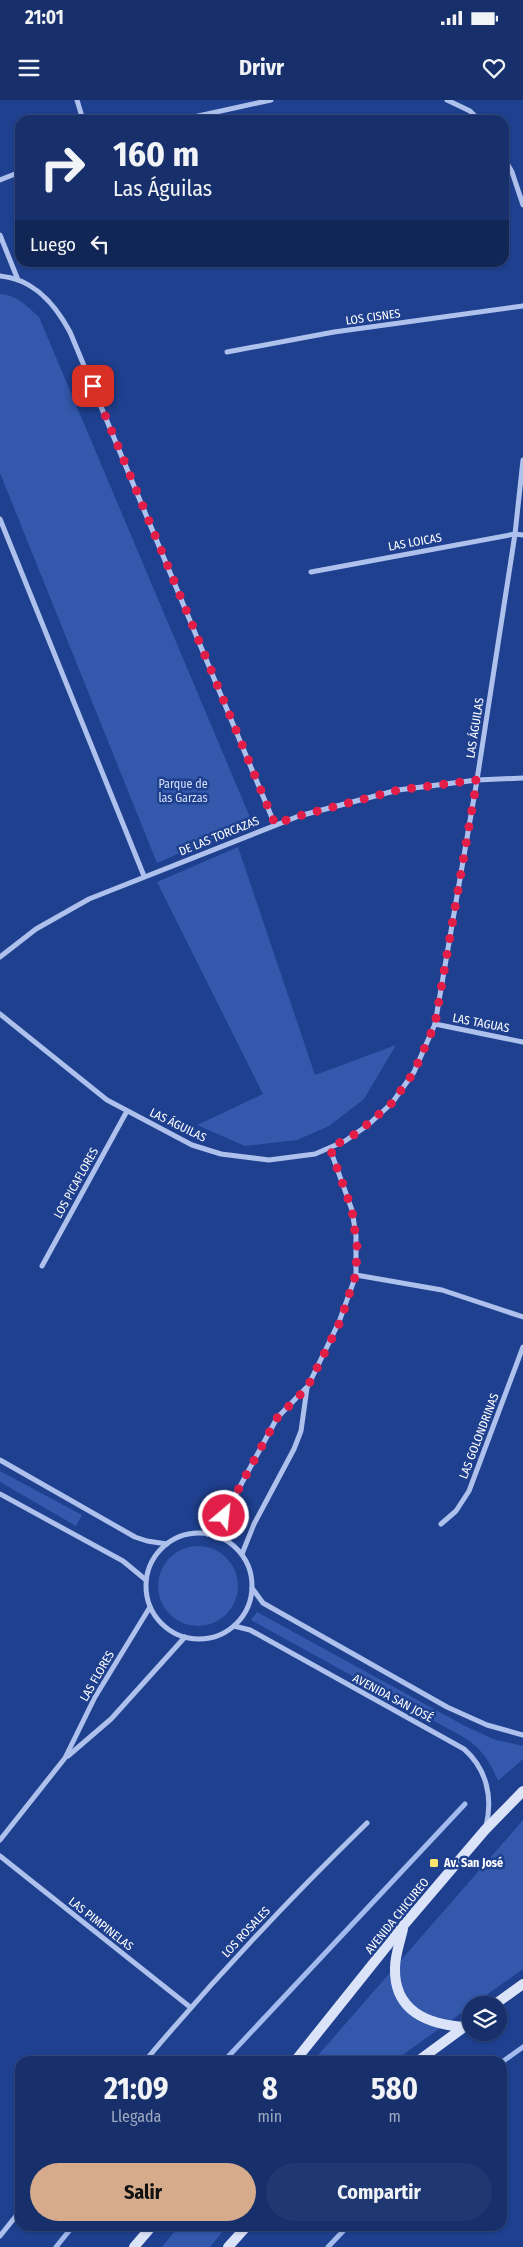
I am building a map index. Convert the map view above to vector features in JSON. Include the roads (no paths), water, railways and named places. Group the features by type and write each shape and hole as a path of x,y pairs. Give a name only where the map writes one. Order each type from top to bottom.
{"main road":[{"name":"AVENIDA CHICUREO","path":"299,2056 403,1926 485,1830 523,1791"},
{"path":"403,1926 395,1968 402,1999 409,2008 423,2019 462,2024"},
{"path":"506,1996 523,1984"},
{"path":"425,2056 462,2029"},
{"path":"134,2247 148,2231"},
{"path":"228,2247 242,2231"}],"street":[{"path":"77,100 82,115"},
{"path":"203,115 271,100"},
{"path":"447,100 470,110 474,115"},
{"path":"509,167 523,205"},
{"path":"0,180 15,174"},
{"path":"0,235 18,280"},
{"path":"0,276 18,280 46,297 70,332 275,824"},
{"name":"LOS CISNES","path":"227,352 334,332 523,306"},
{"name":"LAS ÁGUILAS","path":"0,1014 107,1100 192,1144 238,1158 279,1160 300,1158 330,1148 357,1133 392,1103 414,1072 435,1024 477,780 515,534 523,460"},
{"path":"0,519 144,876"},
{"name":"LAS LOICAS","path":"311,572 515,534 523,535"},
{"name":"DE LAS TORCAZAS","path":"0,957 36,930 89,899 275,824 398,790 477,780 523,778"},
{"name":"LAS TAGUAS","path":"435,1024 523,1042"},
{"name":"LOS PICAFLORES","path":"42,1266 127,1110"},
{"path":"207,1534 224,1516 277,1418 307,1388 340,1322 356,1274 357,1249 352,1210 330,1148"},
{"path":"356,1274 442,1290 523,1317"},
{"name":"LAS GOLONDRINAS","path":"441,1524 462,1504 468,1491 523,1346"},
{"path":"242,1554 254,1524 294,1449 301,1431 307,1388"},
{"path":"0,1460 135,1537 167,1544"},
{"path":"0,1494 123,1561 146,1580"},
{"path":"186,1534 207,1534 230,1543 242,1554 251,1574 252,1588 249,1605 234,1626 221,1634 207,1638 185,1637 164,1626 150,1607 146,1594 146,1580 153,1560 167,1544 186,1534"},
{"name":"AVENIDA SAN JOSÉ","path":"252,1588 263,1603 447,1707 487,1725 523,1735"},
{"name":"LAS FLORES","path":"66,1758 95,1697 150,1607"},
{"name":"AVENIDA SAN JOSÉ","path":"234,1626 250,1630 464,1749 475,1761 488,1787 489,1805 485,1830"},
{"name":"LAS FLORES","path":"0,1840 66,1758 112,1719 185,1637"},
{"name":"LOS ROSALES","path":"149,2056 190,2007 272,1918 368,1823"},
{"name":"LAS PIMPINELAS","path":"0,1856 190,2007"},
{"path":"0,2236 15,2218"}],"waterway":[{"path":"229,2056 465,1804"},
{"path":"507,2058 523,2047"},
{"path":"56,2247 69,2231"},
{"path":"328,2247 343,2231"}],"place":[{"name":"Av. San José","path":"434,1863"}],"park label":[{"name":"Parque de las Garzas","path":"183,791"}]}
